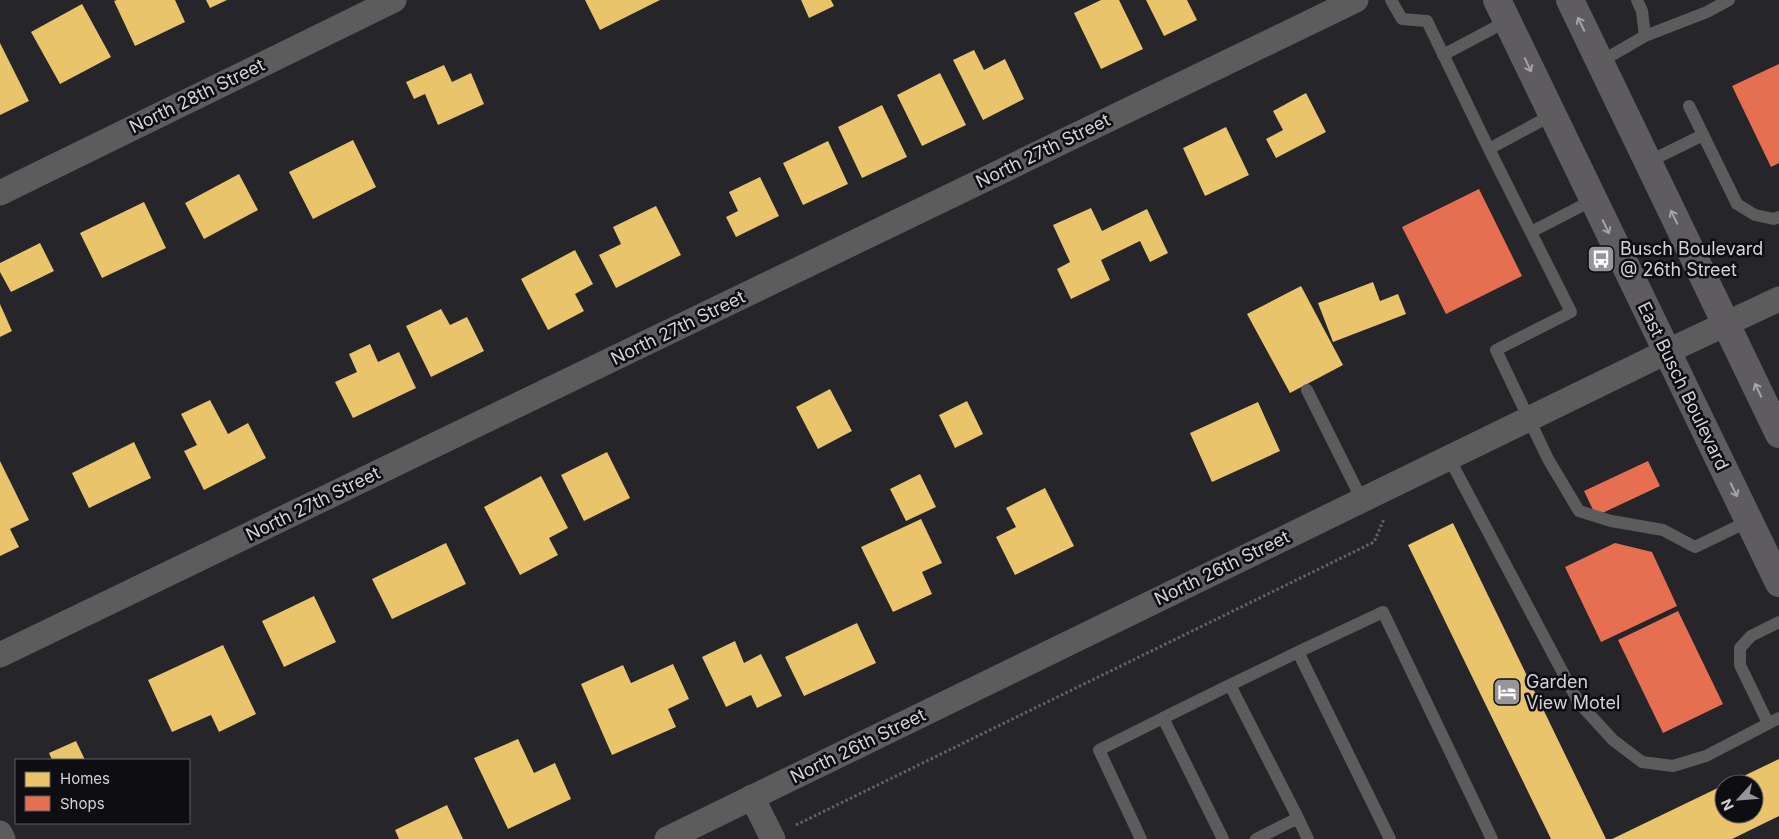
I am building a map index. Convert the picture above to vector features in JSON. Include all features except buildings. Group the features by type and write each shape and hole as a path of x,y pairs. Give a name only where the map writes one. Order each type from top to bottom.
{"main road":[{"path":"1570,0 1779,434"},
{"name":"East Busch Boulevard","path":"1502,10 1592,200 1779,583"}],"street":[{"name":"North 28th Street","path":"0,193 394,0"},
{"name":"North 27th Street","path":"0,655 1356,0"},
{"name":"North 26th Street","path":"667,839 1666,352 1779,299"},
{"path":"752,797 772,838"},
{"path":"0,833 3,839"}],"lane":[{"path":"1391,0 1402,19 1427,22 1571,312 1496,350 1548,459 1579,511 1611,521 1663,530 1695,547 1749,522"},
{"path":"1637,0 1642,11 1645,36"},
{"path":"1600,62 1645,36 1707,12 1729,0"},
{"path":"1443,55 1502,10"},
{"path":"1689,106 1737,204 1755,215 1774,220 1779,217"},
{"path":"1489,149 1552,115"},
{"path":"1648,162 1703,135"},
{"path":"1531,232 1592,200"},
{"path":"1308,390 1362,500"},
{"path":"1449,458 1579,703 1613,740 1642,762 1674,766 1706,756 1774,721 1740,665 1740,648 1751,636 1779,622"},
{"path":"1141,839 1099,750 1383,612 1492,839"},
{"path":"1298,652 1390,839"},
{"path":"1230,685 1308,839"},
{"path":"1163,718 1223,839"},
{"path":"1256,839 1298,818"}],"path":[{"path":"772,838 1374,542 1386,516"}],"place":[{"name":"Busch Boulevard @ 26th Street","path":"1601,259"},
{"name":"Garden View Motel","path":"1507,692"}]}
